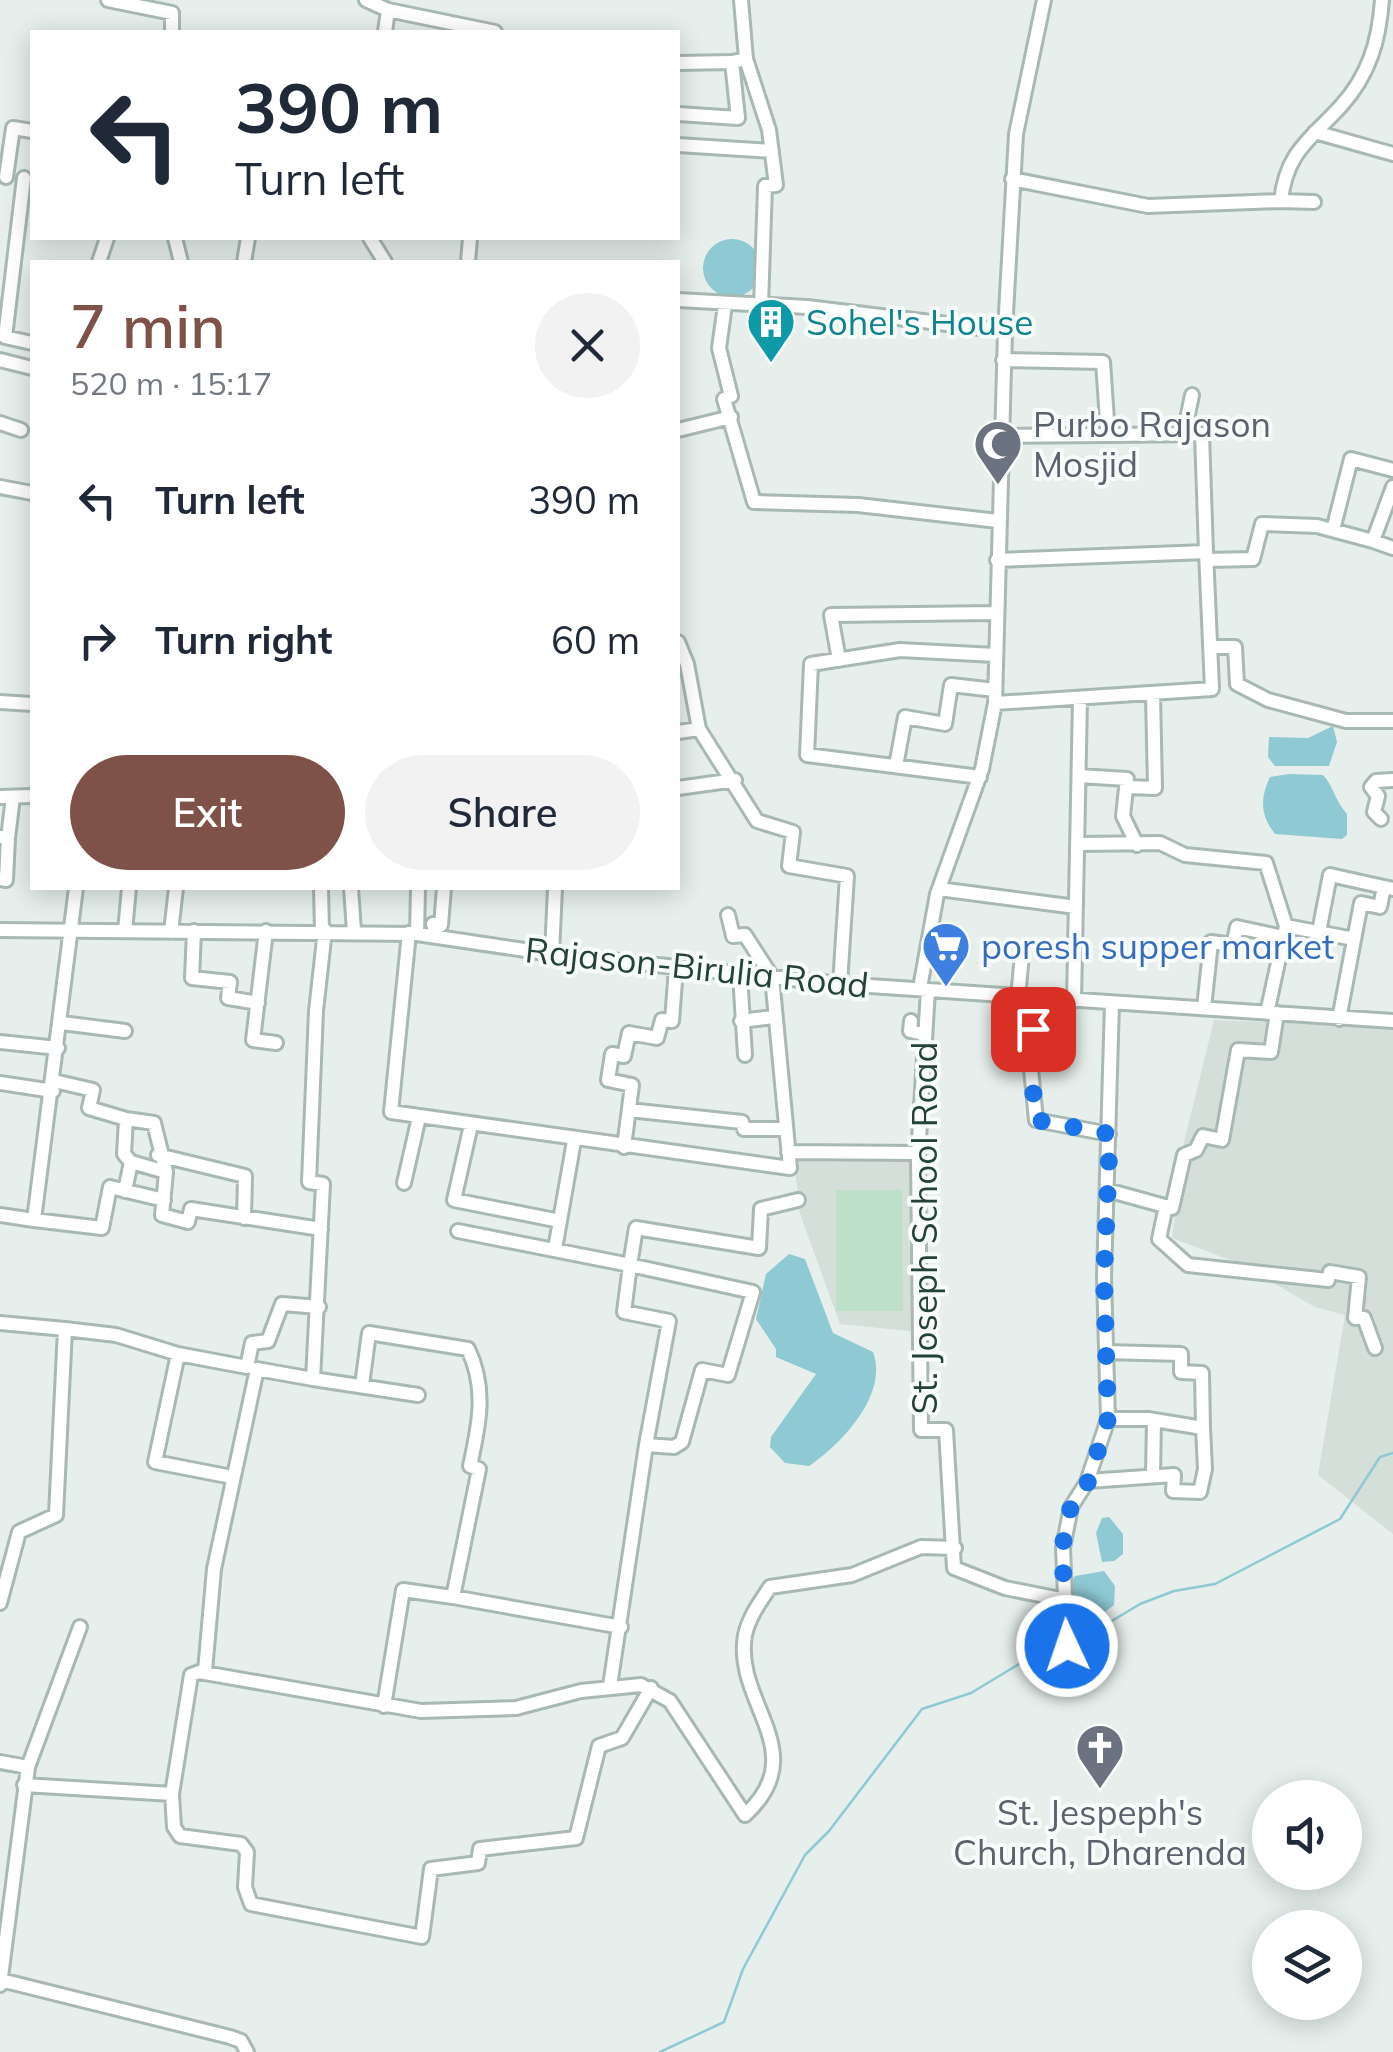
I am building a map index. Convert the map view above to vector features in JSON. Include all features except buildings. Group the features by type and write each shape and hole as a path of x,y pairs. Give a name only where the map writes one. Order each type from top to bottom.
{"street":[{"path":"108,0 172,12 172,30"},
{"path":"366,0 388,10 486,30"},
{"path":"680,114 738,118 741,0"},
{"name":"St. Joseph School Road","path":"954,1548 946,1430 921,1430 918,1153 924,989 939,888 980,777 995,696 1000,436 1012,179 1016,134 1044,0"},
{"path":"1282,201 1297,148 1343,104 1370,63 1379,34 1382,0"},
{"path":"385,30 388,10"},
{"path":"680,63 739,60"},
{"path":"739,60 772,151 776,185 764,186 761,306"},
{"path":"30,132 13,128 3,176 28,179 5,337 30,343"},
{"path":"1314,132 1393,154"},
{"path":"680,145 772,151"},
{"path":"1012,179 1148,206 1314,202"},
{"path":"680,300 910,318 1005,332"},
{"path":"725,306 719,348 731,396 724,399 754,502 858,505 998,521"},
{"path":"0,360 30,368"},
{"path":"1004,360 1104,362 1108,434"},
{"path":"1184,434 1192,395"},
{"path":"680,430 731,417"},
{"path":"0,422 21,430"},
{"path":"896,766 905,717 945,724 951,686 995,696 1080,699 1212,690 1202,434 1000,436"},
{"path":"1333,530 1352,459 1393,470"},
{"path":"0,487 30,494"},
{"path":"1373,541 1393,487"},
{"path":"996,560 1206,556 1253,559 1262,524 1333,530 1393,548"},
{"path":"840,660 831,614 996,613"},
{"path":"1211,647 1235,647 1237,684 1268,700 1346,720 1393,721"},
{"path":"680,650 700,729 724,772 734,780 757,821 793,832 789,866 847,876 840,984"},
{"path":"980,777 807,754 810,664 900,650 995,655"},
{"path":"1126,787 1156,788 1153,695"},
{"path":"1074,1001 1080,699"},
{"path":"0,702 30,704"},
{"path":"680,732 700,729"},
{"path":"1080,776 1126,779 1123,816 1137,845"},
{"path":"680,788 734,780"},
{"path":"1381,818 1374,812 1378,796 1371,787 1376,781 1393,780"},
{"path":"0,879 6,880 7,797"},
{"path":"1078,844 1160,842 1185,855 1266,863 1285,932 1272,1013 1271,1052 1238,1050 1222,1140 1203,1136 1196,1150 1184,1154 1172,1208 1107,1190"},
{"path":"1320,932 1330,876 1389,888 1380,907 1361,903 1339,1019"},
{"path":"939,888 1076,906"},
{"path":"34,1220 62,1023 76,890"},
{"path":"125,932 128,890"},
{"path":"171,932 176,890"},
{"path":"313,1379 323,1184 309,1182 323,930 321,890"},
{"path":"351,890 354,931"},
{"path":"418,890 390,1112 574,1141 790,1168 772,978 744,935 733,936 728,915"},
{"path":"436,936 433,924 441,926 444,890"},
{"path":"552,954 555,890"},
{"path":"1204,1008 1211,942 1233,945 1237,927 1320,932 1354,939"},
{"name":"Rajason-Birulia Road","path":"0,930 323,930 413,934 772,978 1393,1021"},
{"path":"266,930 253,1040 276,1043"},
{"path":"194,931 192,978 230,982 228,998 258,1003"},
{"path":"1018,997 1022,955"},
{"path":"624,1147 632,1085 608,1080 612,1054 624,1056 630,1033 657,1038 662,1020 672,1022 676,968"},
{"path":"740,974 746,1055"},
{"path":"1036,998 1030,1060 1036,1120 1110,1134"},
{"path":"1068,1669 1062,1548 1071,1506 1088,1482 1108,1419 1107,1190 1112,1003"},
{"path":"741,1021 773,1017"},
{"path":"911,1021 910,1032 924,1034"},
{"path":"62,1023 126,1030"},
{"path":"0,1042 58,1048"},
{"path":"0,1082 93,1090 89,1108 154,1123 158,1155 166,1172 162,1215 188,1222 191,1209 321,1229"},
{"path":"629,1110 742,1122 744,1129 785,1130"},
{"path":"404,1183 419,1117"},
{"path":"126,1119 124,1154 131,1162 166,1172"},
{"path":"470,1126 454,1200 560,1221"},
{"path":"554,1249 574,1141"},
{"path":"788,1152 918,1153"},
{"path":"158,1155 245,1176 244,1218"},
{"path":"125,1191 131,1162"},
{"path":"0,1215 102,1228 110,1187 164,1200"},
{"path":"610,1686 669,1321 624,1312 636,1228 759,1248 761,1209 798,1200"},
{"path":"1166,1206 1159,1239 1188,1265 1328,1280 1330,1272 1359,1278 1355,1318 1364,1318 1375,1348"},
{"path":"458,1231 753,1292 728,1375 702,1370 682,1442 674,1447 646,1445"},
{"path":"205,1671 214,1569 252,1368 252,1344 268,1342 282,1304 319,1307"},
{"path":"0,1323 116,1335 178,1354 418,1395"},
{"path":"0,1602 20,1532 56,1516 65,1329"},
{"path":"362,1385 369,1333 468,1348 480,1373 480,1416 470,1466 479,1469 453,1597"},
{"path":"1088,1482 1174,1474 1173,1491 1200,1492 1206,1469 1202,1374 1181,1372 1181,1354 1106,1352"},
{"path":"178,1354 155,1462 232,1477"},
{"path":"1108,1419 1154,1420 1204,1428"},
{"path":"1153,1474 1154,1420"},
{"path":"651,1688 622,1738 600,1746 576,1838 480,1849 478,1863 431,1869 422,1937 251,1904 245,1887 247,1852 240,1844 180,1836 174,1827 172,1794 184,1700 191,1675 205,1671 421,1711 516,1708 610,1686 651,1688 670,1701 744,1814 758,1802 772,1772 775,1746 747,1668 745,1649 750,1620 770,1587 852,1575 921,1547 954,1548 954,1568 970,1578 1064,1600"},
{"path":"384,1706 402,1590 621,1627"},
{"path":"80,1626 28,1767 0,1983 230,2037 240,2041 247,2052"},
{"path":"0,1762 28,1767"},
{"path":"24,1785 172,1794"}],"shaded area":[{"path":"1214,1020 1393,1027 1393,1534 1318,1475 1345,1315 1315,1307 1238,1263 1172,1238 1185,1138"},
{"path":"793,1151 916,1157 918,1332 840,1324 800,1214"}],"green space":[{"path":"836,1190 902,1190 903,1311 836,1311"}],"water":[{"path":"732,239 752,248 761,268 752,288 732,297 712,288 703,268 712,248"},
{"path":"1333,726 1337,742 1329,766 1275,766 1268,757 1269,737 1308,738"},
{"path":"1323,775 1347,814 1347,835 1342,839 1275,834 1264,813 1264,792 1270,777"},
{"path":"789,1254 805,1259 833,1333 873,1352 876,1368 874,1385 859,1417 809,1466 785,1463 770,1447 771,1437 816,1374 776,1357 776,1349 756,1319 766,1274"},
{"path":"1109,1517 1123,1534 1123,1554 1114,1561 1102,1562 1096,1533 1102,1518"},
{"path":"1104,1571 1115,1586 1114,1605 1096,1619 1077,1620 1070,1598 1075,1576"}],"waterway":[{"path":"1074,1633 1100,1628 1140,1604 1174,1591 1215,1584 1340,1519 1380,1457 1393,1453"},
{"path":"660,2052 724,2022 743,1969 805,1855 829,1831 922,1709 971,1693 1062,1638"}],"place":[{"name":"Sohel's House","path":"771,364"},
{"name":"Purbo Rajason Mosjid","path":"998,486"},
{"name":"poresh supper market","path":"946,988"},
{"name":"St. Jespeph's Church, Dharenda","path":"1100,1790"}],"route":[{"path":"1033,1029 1030,1060 1036,1120 1110,1134 1104,1277 1108,1419 1088,1482 1071,1506 1062,1548 1067,1646"}]}
